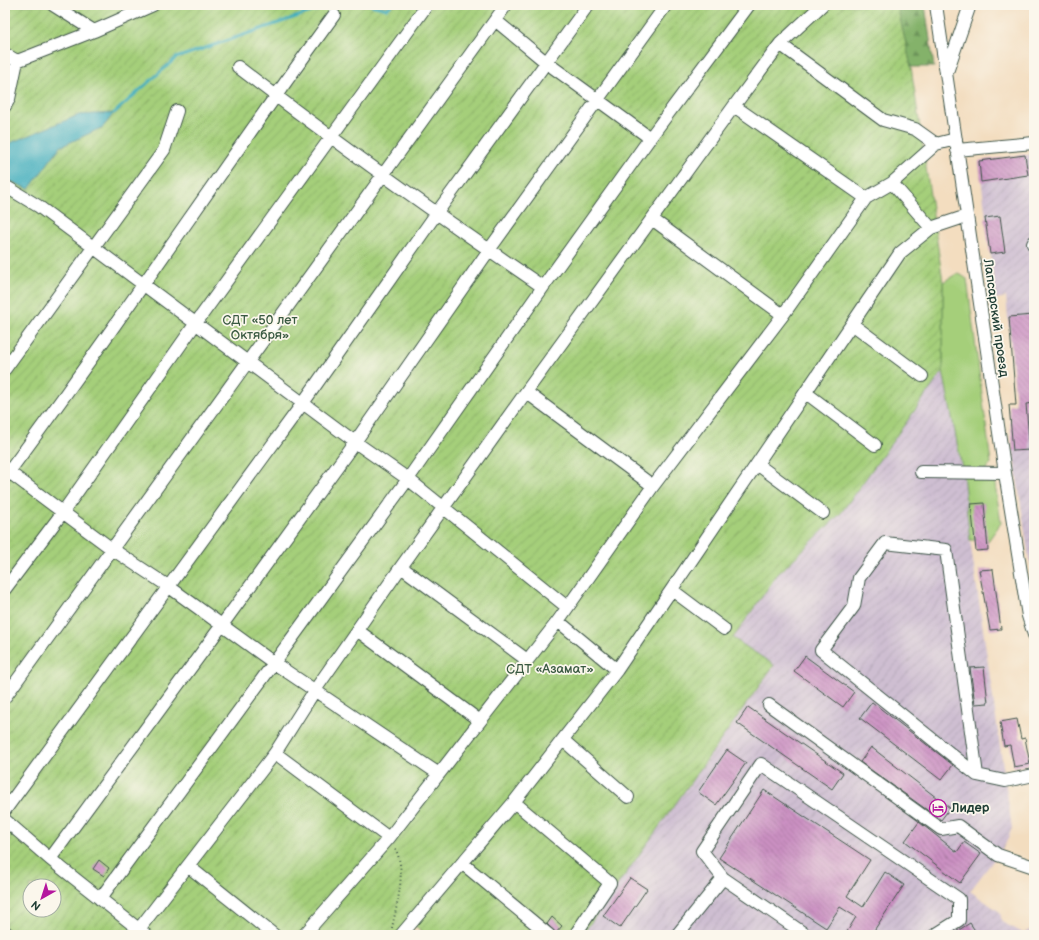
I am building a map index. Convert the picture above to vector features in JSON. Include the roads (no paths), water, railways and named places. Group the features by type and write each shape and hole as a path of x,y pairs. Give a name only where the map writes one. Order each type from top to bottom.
{"street":[{"path":"53,5 94,31"},
{"path":"17,61 94,31 153,5"},
{"path":"5,589 63,512 196,323 427,5"},
{"path":"5,697 506,5"},
{"path":"5,810 303,403 436,214 588,5"},
{"path":"50,859 355,442 489,250 666,5"},
{"path":"100,899 274,664 408,479 650,138 749,5"},
{"path":"5,820 50,859 142,932 188,866 276,753 315,690 400,567 734,106 780,44 822,5"},
{"name":"Лапсарский проезд","path":"936,5 1005,473 1028,616 1034,635"},
{"path":"946,74 970,5"},
{"path":"334,15 275,95 143,285 6,473 63,512 112,549 168,586 274,664 439,774"},
{"path":"495,20 547,62 650,138"},
{"path":"780,44 883,120 915,130 936,144 1034,143"},
{"path":"5,54 17,61"},
{"path":"5,106 9,99 17,61"},
{"path":"238,67 436,214 543,287"},
{"path":"734,106 866,198"},
{"path":"5,369 164,150 177,111"},
{"path":"304,935 390,838 558,621 653,486 783,315 866,198 892,183 936,144"},
{"path":"892,183 931,228"},
{"path":"5,186 38,206 355,442 408,479 567,607"},
{"path":"402,935 514,802 617,670 900,253 931,228 967,216"},
{"path":"652,219 783,315"},
{"path":"852,324 922,376"},
{"path":"526,392 653,486"},
{"path":"806,393 875,445"},
{"path":"757,464 823,513"},
{"path":"921,472 1005,473"},
{"path":"977,775 946,550 885,543 859,578 854,606 821,650 977,775 1005,781 1034,775"},
{"path":"400,567 527,660"},
{"path":"672,590 724,629"},
{"path":"558,621 617,670"},
{"path":"357,630 480,721"},
{"path":"769,705 941,829 958,826 998,855 1034,867"},
{"path":"563,740 628,797"},
{"path":"276,753 390,838"},
{"path":"806,935 723,878 702,851 761,764 959,899 959,920 935,935"},
{"path":"514,802 610,883 575,935"},
{"path":"462,863 549,935"},
{"path":"188,866 274,935"},
{"path":"677,935 723,878"},
{"path":"5,932 9,935"}],"water":[{"path":"114,113 103,127 60,147 29,189 5,179 5,145 79,115"}],"waterway":[{"path":"114,113 176,58 331,5"},
{"path":"371,5 387,9 391,5"}],"place":[{"name":"Лидер","path":"938,808"}],"park label":[{"name":"СДТ «50 лет Октября»","path":"260,328"},
{"name":"СДТ «Азамат»","path":"550,669"}]}
